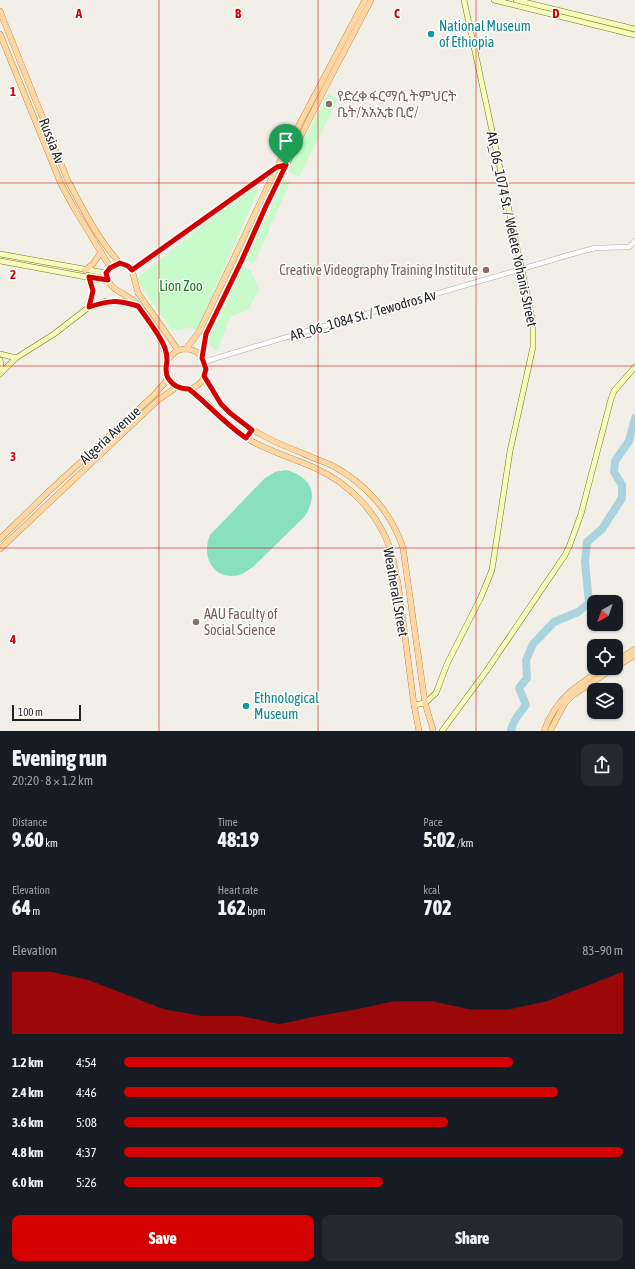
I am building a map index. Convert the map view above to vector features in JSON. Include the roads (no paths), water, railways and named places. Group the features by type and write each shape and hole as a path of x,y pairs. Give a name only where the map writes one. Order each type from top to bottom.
{"main road":[{"path":"186,349 199,332 277,167 365,0"},
{"path":"203,360 206,334 248,244 286,165 371,0"},
{"name":"AR_06_1074 St. / Welete Yohanis Street","path":"425,703 436,693 447,664 482,597 492,570 510,451 533,347 533,324 464,0"},
{"path":"494,0 526,5 635,35"},
{"path":"516,0 526,5"},
{"name":"Russia Av","path":"0,11 68,181 81,206 111,253 120,263"},
{"path":"552,12 635,29"},
{"name":"Russia Av","path":"0,34 61,184 77,214 110,268"},
{"path":"45,147 53,143"},
{"path":"132,270 277,167 286,165"},
{"path":"61,184 68,181"},
{"path":"242,243 248,244"},
{"path":"85,270 93,264 101,252"},
{"path":"0,254 106,273"},
{"path":"0,260 108,280"},
{"path":"106,273 110,268 120,263 128,266 132,270 138,293 178,350"},
{"path":"106,273 112,287 131,298 138,306 161,340 168,360"},
{"path":"89,277 93,291 89,307"},
{"path":"1,373 16,358 54,334 89,307 106,301 122,301 138,306"},
{"path":"186,349 198,353 203,360 206,369 201,382 189,389 183,389 177,387 168,378 166,370 168,360 172,354 178,350 186,349"},
{"path":"0,354 16,358"},
{"path":"0,360 1,373"},
{"path":"442,731 491,664 570,547 581,514 611,399 614,391 635,367"},
{"path":"204,376 221,404 230,413 252,430 265,437 337,468 369,493 389,519 401,542 406,564 425,703 434,731"},
{"name":"Algeria Avenue","path":"0,539 154,395 168,378"},
{"name":"Algeria Avenue","path":"0,549 164,394 177,387"},
{"name":"Weatherall Street","path":"189,389 246,438 332,476 352,491 374,516 390,547 394,565 398,584 414,705 420,731"},
{"path":"127,419 132,424"},
{"path":"246,438 252,430"},
{"path":"623,657 635,649"},
{"path":"623,663 635,655"},
{"path":"544,731 552,712 563,698 594,675"},
{"path":"550,731 565,703 579,691 604,675"},
{"path":"414,705 425,703"}],"street":[{"name":"AR_06_1084 St. / Tewodros Av","path":"203,360 366,315 595,248 629,247 635,240"}],"waterway":[{"path":"511,731 519,714 526,705 519,688 527,678 526,660 533,644 554,622 578,612 589,603 585,562 587,542 602,529 622,498 622,485 614,472 615,461 629,441 635,418"}],"place":[{"name":"National Museum of Ethiopia","path":"431,34"},
{"name":"የድረቀ ፋርማሲ ትምህርት ቤት/አአኢቴ ቢሮ/","path":"329,104"},
{"name":"Creative Videography Training Institute","path":"486,270"},
{"name":"AAU Faculty of Social Science","path":"196,622"},
{"name":"Ethnological Museum","path":"246,706"}],"park label":[{"name":"Lion Zoo","path":"181,286"}]}
